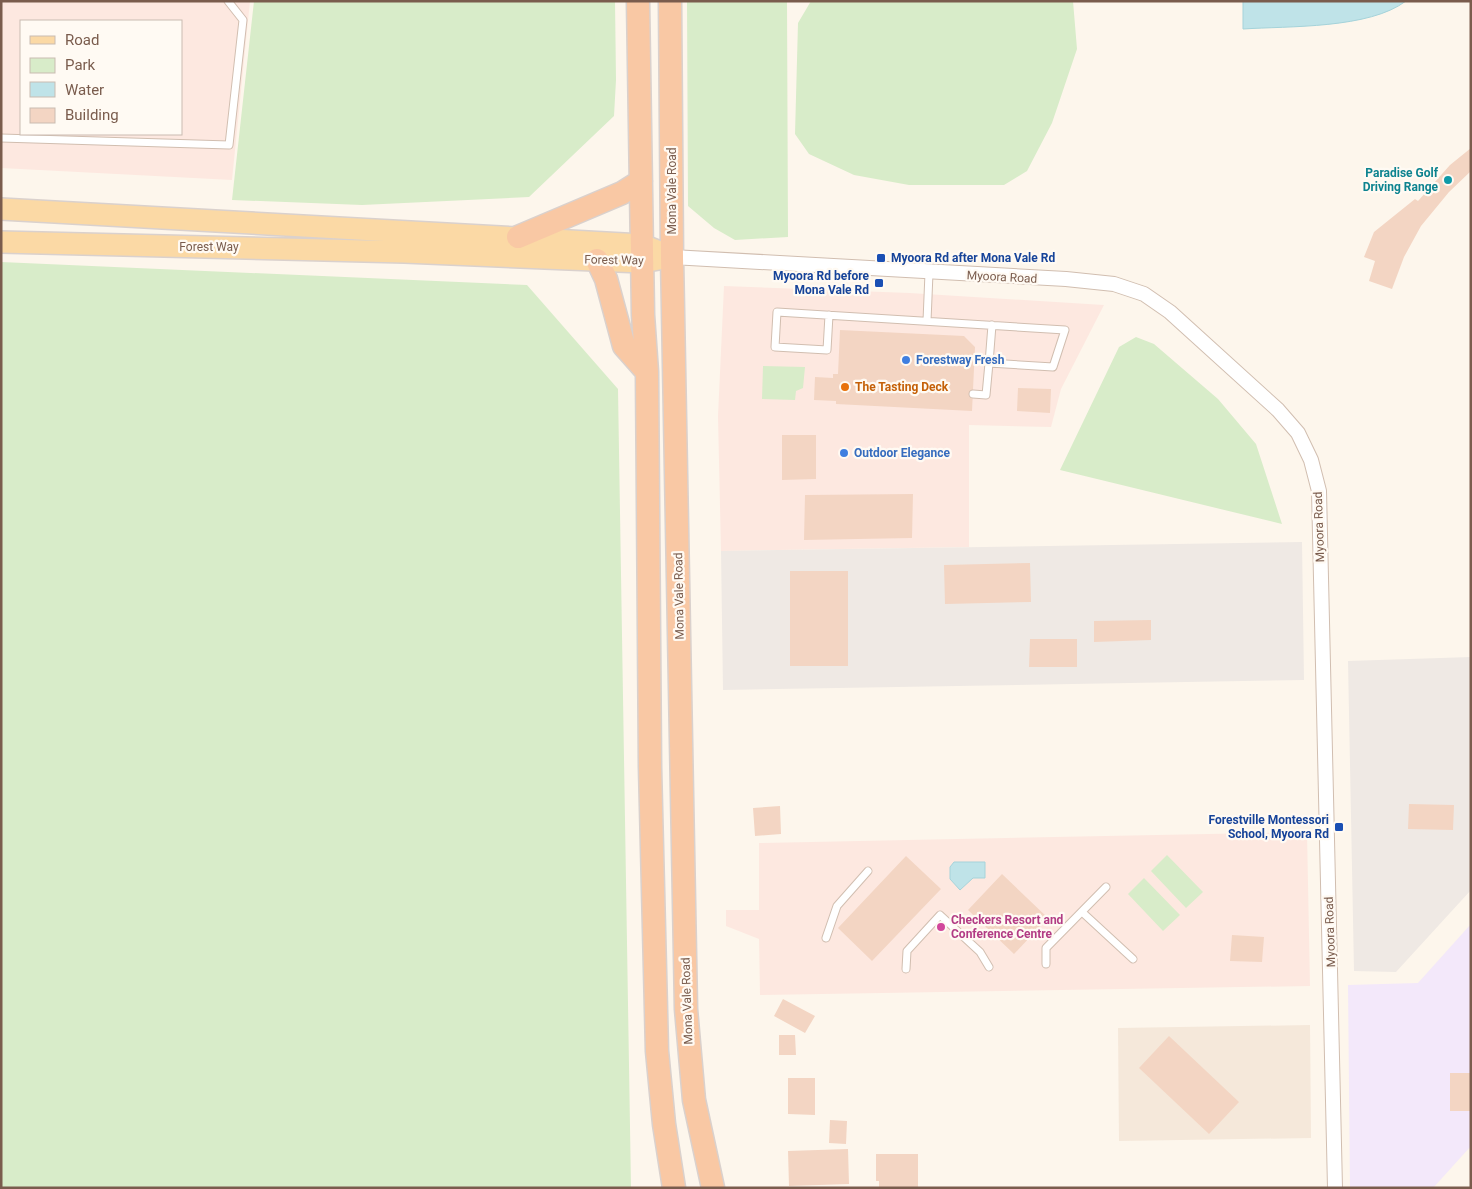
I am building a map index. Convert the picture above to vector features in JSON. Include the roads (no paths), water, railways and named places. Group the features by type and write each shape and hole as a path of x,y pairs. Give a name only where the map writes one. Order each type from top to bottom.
{"highway":[{"path":"638,1 642,253 647,372 650,767 657,1051 664,1124 674,1188"},
{"name":"Mona Vale Road","path":"670,1 672,257 686,1009 694,1100 712,1188"},
{"path":"518,237 622,193 641,181"},
{"path":"597,260 606,279 624,346 647,372"}],"main road":[{"name":"Forest Way","path":"1,209 337,230 518,237 672,257"},
{"name":"Forest Way","path":"1,242 404,252 597,260 642,253"}],"street":[{"name":"Myoora Road","path":"672,257 929,273 1066,279 1114,284 1144,294 1170,312 1278,410 1298,433 1311,460 1319,491 1335,1188"}],"lane":[{"path":"1,138 229,145 243,20 228,1"},
{"path":"927,321 929,273"},
{"path":"829,315 827,350 774,346 777,312 829,315 992,325 1065,330 1053,367 989,363"},
{"path":"972,394 986,395 992,325"},
{"path":"826,938 838,906 868,871"},
{"path":"1046,964 1046,948 1106,887"},
{"path":"1082,912 1133,959"},
{"path":"906,969 907,951 940,916 980,952 989,967"}],"water":[{"path":"1243,1 1406,1 1390,10 1371,17 1350,21 1305,26 1243,29"},
{"path":"954,862 985,862 985,878 973,878 960,890 950,879 950,867"}],"place":[{"name":"Paradise Golf Driving Range","path":"1448,180"},
{"name":"Myoora Rd after Mona Vale Rd","path":"881,258"},
{"name":"Myoora Rd before Mona Vale Rd","path":"879,283"},
{"name":"Forestway Fresh","path":"906,360"},
{"name":"The Tasting Deck","path":"845,387"},
{"name":"Outdoor Elegance","path":"844,453"},
{"name":"Forestville Montessori School, Myoora Rd","path":"1339,827"},
{"name":"Checkers Resort and Conference Centre","path":"941,927"}]}
